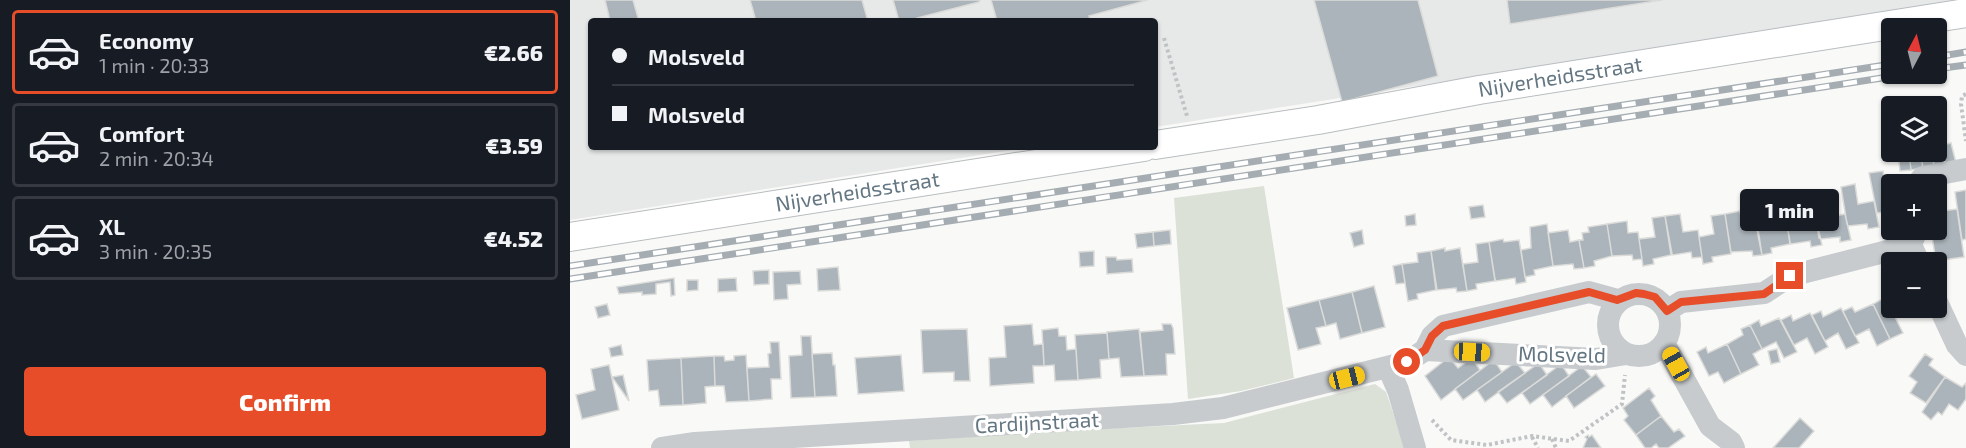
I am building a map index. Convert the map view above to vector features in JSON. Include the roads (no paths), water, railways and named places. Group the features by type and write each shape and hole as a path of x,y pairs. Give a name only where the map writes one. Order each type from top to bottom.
{"main road":[{"name":"Nijverheidsstraat","path":"1158,145 1318,120 1479,90 1966,13"},
{"name":"Nijverheidsstraat","path":"570,237 1125,150"}],"street":[{"path":"1941,174 1966,170"},
{"path":"1667,311 1681,302 1764,294 1790,276 1916,246"},
{"path":"1415,448 1398,390 1407,360 1443,326 1589,292 1617,300 1636,293 1655,297 1667,311 1670,322 1670,331 1664,343 1710,426 1731,442 1734,448"},
{"name":"Molsveld","path":"1617,300 1610,312 1608,330 1612,342 1626,354"},
{"path":"1944,318 1957,345 1966,356"},
{"name":"Molsveld","path":"1407,360 1596,359 1626,354 1643,356 1655,352 1664,343"},
{"name":"Cardijnstraat","path":"662,448 695,443 1173,414 1223,408 1407,360"}],"railway":[{"path":"1947,55 1966,52"},
{"path":"1947,68 1966,65"},
{"path":"570,266 1881,66"},
{"path":"570,279 1881,78"}]}
